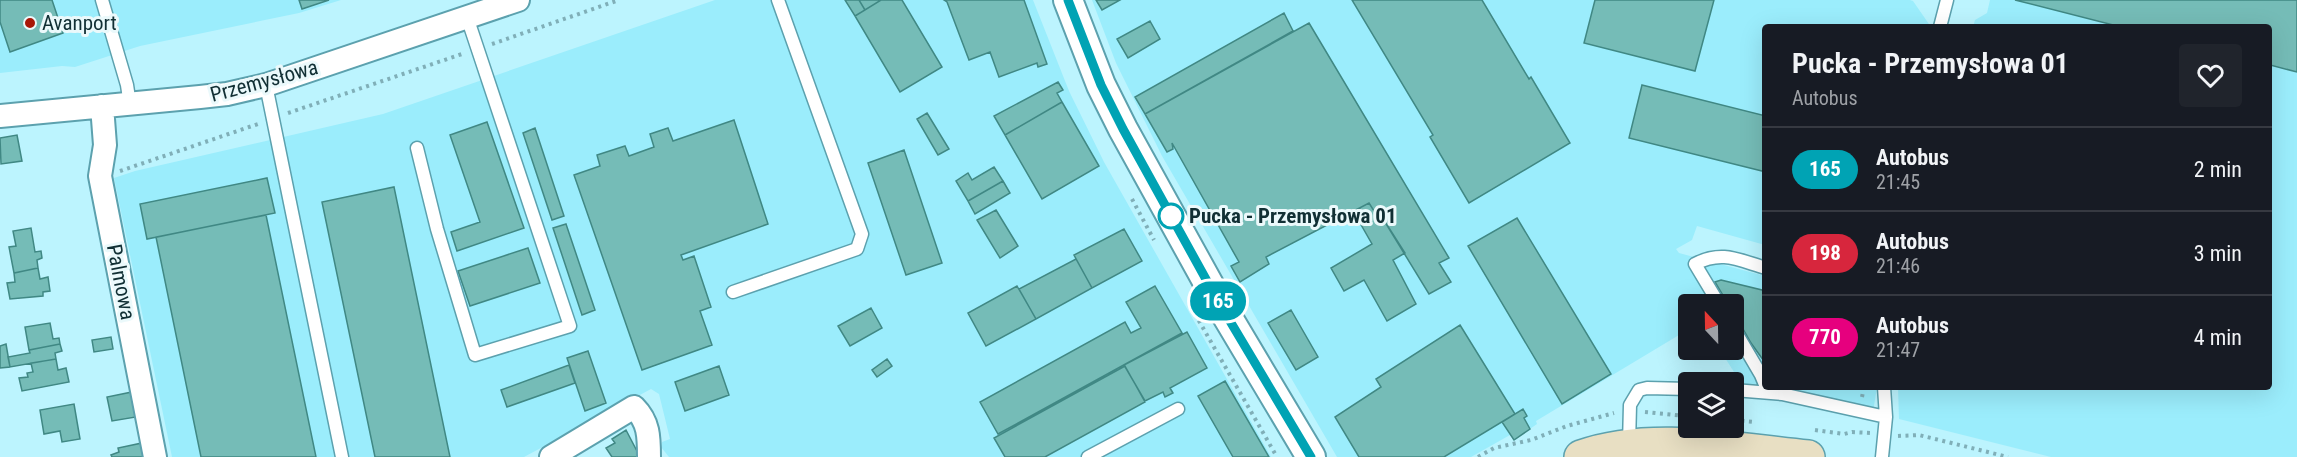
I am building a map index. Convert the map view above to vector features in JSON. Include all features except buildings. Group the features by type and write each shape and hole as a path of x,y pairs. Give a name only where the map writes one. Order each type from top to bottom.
{"main road":[{"path":"1581,457 1629,445 1666,443 1808,457"}],"street":[{"name":"Przemysłowa","path":"0,116 227,94 266,85 518,0"},
{"path":"1068,0 1101,85 1123,129 1218,301 1311,457"},
{"name":"Palmowa","path":"102,106 105,145 100,176 156,457"},
{"path":"551,457 634,408 642,416 649,431 649,457"}],"lane":[{"path":"102,0 127,85 129,105"},
{"path":"733,292 857,249 862,234 778,0"},
{"path":"1941,24 1947,0"},
{"path":"417,148 436,229 476,355 570,326 467,17"},
{"path":"266,85 342,457"},
{"path":"1713,294 1695,264 1709,257 1723,256 1762,267"},
{"path":"1744,346 1762,378"},
{"path":"1629,445 1630,405 1639,390 1678,389"},
{"path":"1744,390 1762,389"},
{"path":"1769,390 1886,417"},
{"path":"1882,457 1886,417 1884,390"},
{"path":"1088,457 1178,409"}],"path":[{"path":"1478,457 1494,448 1532,440 1567,426 1609,416 1615,412"},
{"path":"1644,412 1678,416"},
{"path":"1904,436 1919,435 2008,457"}],"shaded area":[{"path":"0,0 341,0 299,13 140,46 75,67 62,66 0,73"},
{"path":"715,0 1033,0 1069,91 1104,162 1271,457 669,457 661,447 662,442 670,439 659,394 651,389 524,457 172,457 114,178 135,171 383,114"},
{"path":"1092,0 1910,0 1929,24 1762,24 1762,244 1697,226 1692,240 1676,249 1679,253 1762,275 1762,386 1744,384 1744,372 1734,372 1726,360 1744,360 1744,294 1678,294 1678,336 1536,421 1537,424 1514,440 1510,435 1471,457 1337,457 1162,156 1116,63"},
{"path":"1990,0 2297,0 2297,457 2051,457 1899,419 1898,390 2272,390 2272,24 1974,24 1975,20 1987,13"},
{"path":"1781,390 1877,390 1873,412"}],"bus line":[{"name":"165","path":"1068,0 1101,85 1123,129 1218,301 1311,457"}],"place":[{"name":"Avanport","path":"30,23"},
{"name":"Pucka - Przemysłowa 01","path":"1171,216"}]}
